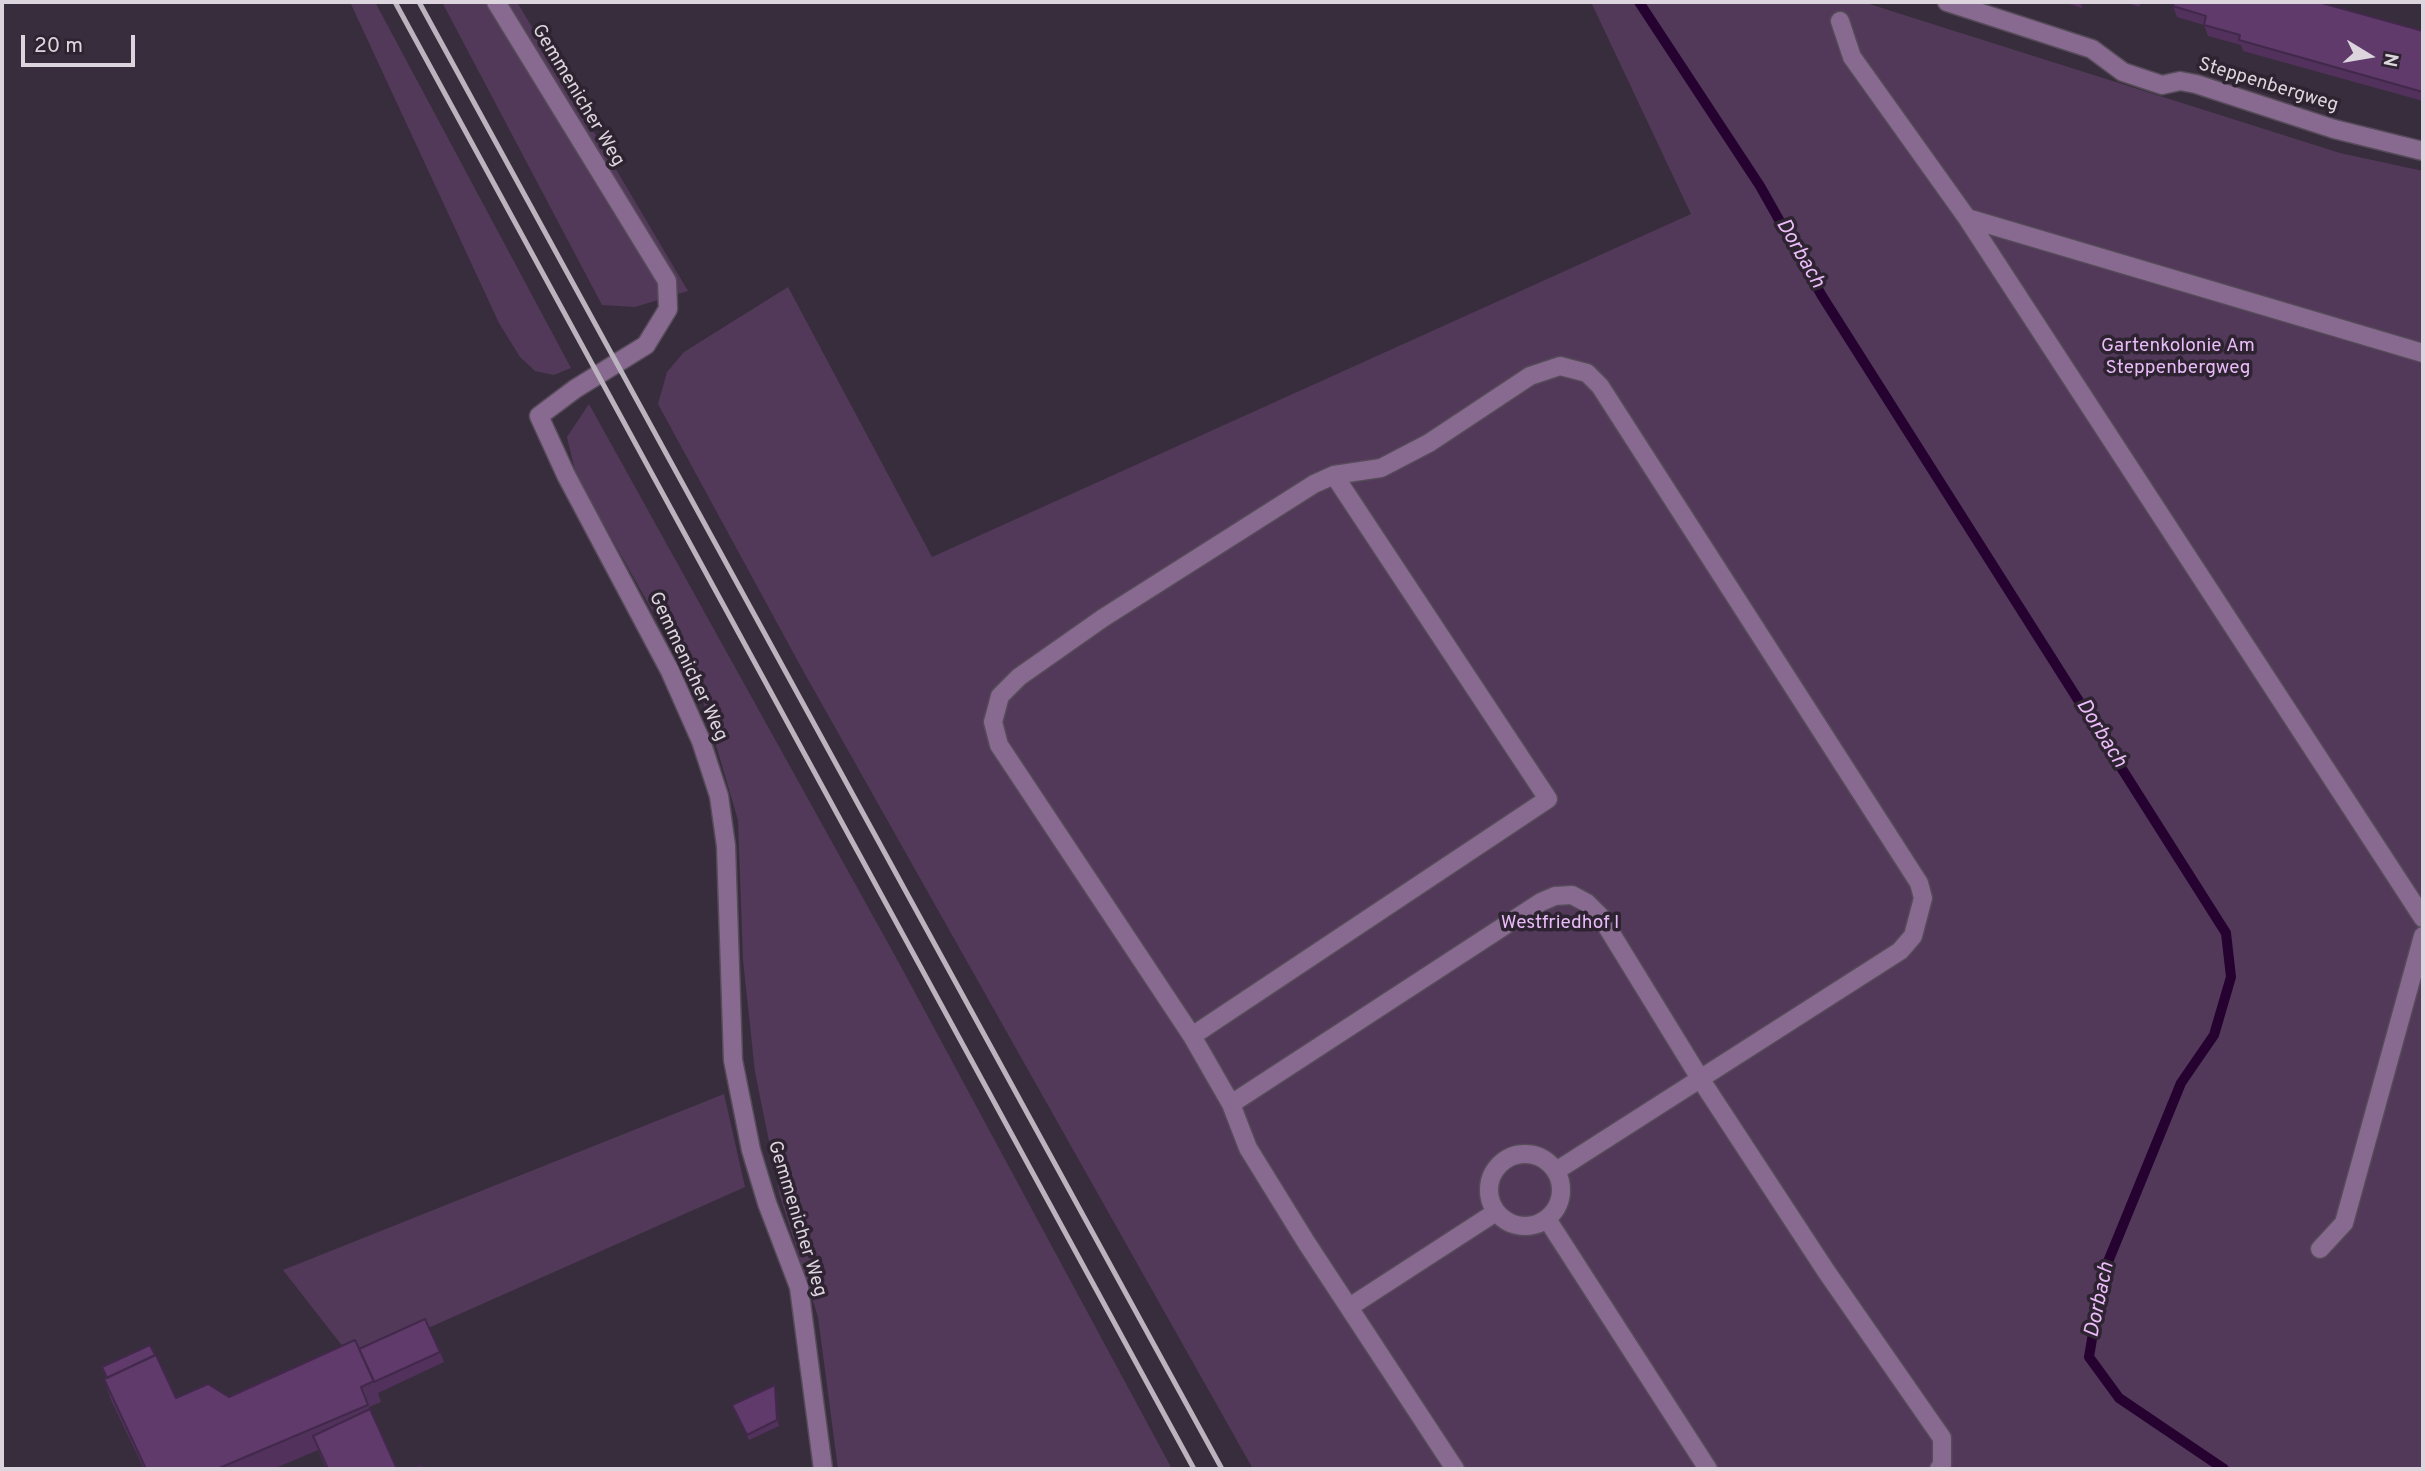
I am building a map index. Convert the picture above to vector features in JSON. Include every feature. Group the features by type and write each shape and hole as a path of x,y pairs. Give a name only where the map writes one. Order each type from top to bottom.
{"street":[{"name":"Gemmenicher Weg","path":"496,2 667,281 668,309 646,345 575,389 539,416 566,475 670,671 701,741 719,796 726,846 733,1060 751,1150 767,1203 799,1287 822,1469"},
{"name":"Steppenbergweg","path":"1947,2 2092,49 2123,72 2162,85 2179,81 2196,84 2334,128 2423,151"},
{"path":"1840,22 1852,57 1967,218 2423,918"},
{"path":"1967,218 2423,353"},
{"path":"1455,1469 1306,1242 1248,1148 1231,1104 1192,1036 999,745 993,722 1000,696 1019,677 1103,618 1314,484 1334,475 1381,468 1429,443 1530,376 1560,366 1587,373 1600,386 1919,883 1923,898 1913,936 1900,951 1556,1171"},
{"path":"1192,1036 1548,799 1334,475"},
{"path":"1231,1104 1541,902 1572,895 1587,903 1601,917 1701,1080 1826,1271 1942,1438 1942,1465 1939,1469"},
{"path":"2320,1249 2344,1223 2423,936"},
{"path":"1527,1154 1538,1156 1556,1171 1560,1181 1560,1202 1547,1219 1537,1225 1515,1225 1496,1212 1489,1191 1496,1169 1505,1161 1527,1154"},
{"path":"1350,1306 1496,1212"},
{"path":"1547,1219 1708,1469"}],"green space":[{"path":"350,2 375,2 571,368 554,375 535,371 520,357 499,323"},
{"path":"442,2 517,2 688,291 635,307 602,305"},
{"name":"Westfriedhof I","path":"1591,2 1863,2 2340,153 2423,171 2423,1469 1253,1469 801,667 658,404 667,372 684,352 788,287 932,557 1691,214"},
{"path":"589,404 899,963 1172,1469 838,1469 818,1317 780,1196 755,1072 743,960 738,820 703,701 576,475 567,437"},
{"path":"724,1094 745,1187 354,1361 283,1270"}],"building":[{"path":"2174,2 2318,2 2423,31 2423,92 2239,40 2240,35 2204,25 2206,16 2173,6"},
{"path":"425,1319 440,1352 374,1382 359,1349"},
{"path":"355,1340 374,1381 361,1387 368,1405 217,1469 146,1469 104,1379 156,1355 176,1398 208,1384 229,1397"},
{"path":"150,1345 155,1355 107,1378 102,1367"},
{"path":"775,1385 777,1420 747,1435 732,1405"},
{"path":"370,1409 397,1469 328,1469 313,1436"}],"waterway":[{"name":"Dorbach","path":"1639,2 1760,186 1822,296 2226,933 2231,977 2214,1035 2181,1083 2103,1274 2089,1357 2119,1398 2224,1469"}],"railway":[{"path":"395,2 1194,1469"},
{"path":"419,2 1222,1469"}],"park label":[{"name":"Gartenkolonie Am Steppenbergweg","path":"2178,358"}]}
